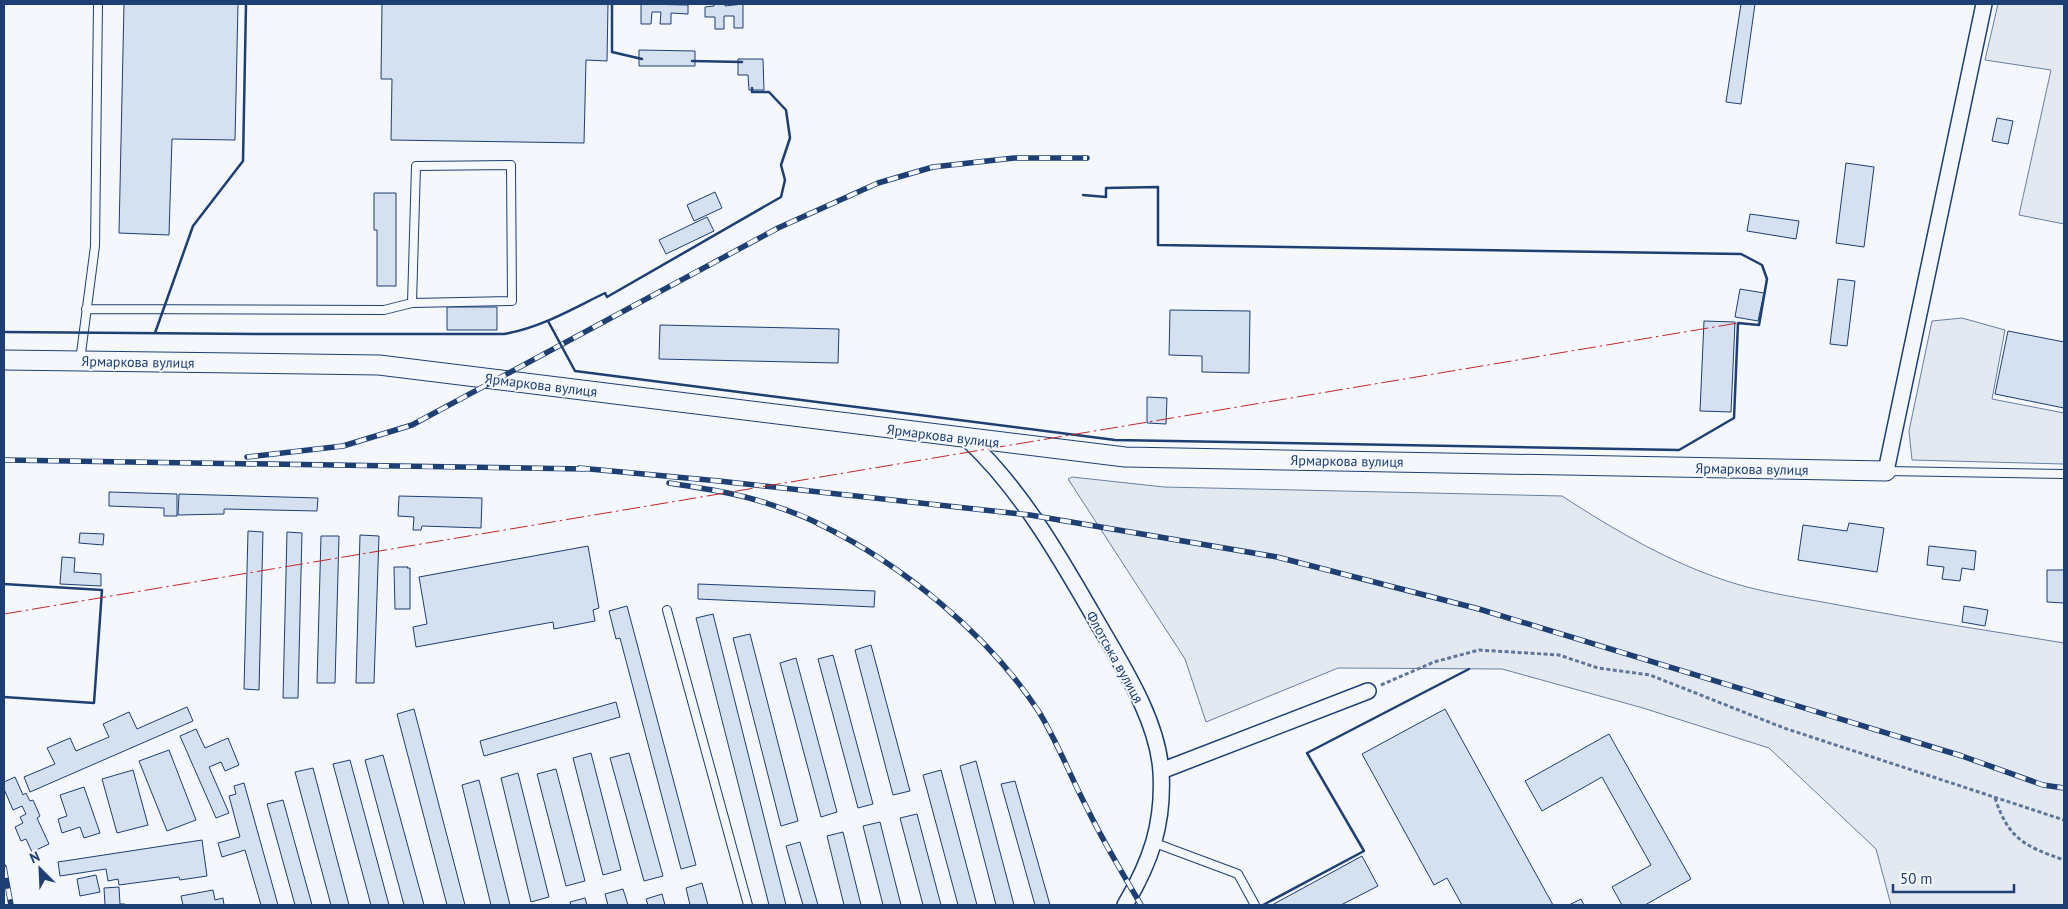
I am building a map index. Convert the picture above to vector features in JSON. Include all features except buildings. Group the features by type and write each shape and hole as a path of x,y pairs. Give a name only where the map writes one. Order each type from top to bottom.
{"street":[{"path":"1886,471 1984,4"},
{"name":"Ярмаркова вулиця","path":"4,360 379,365 1125,458 1886,471"},
{"name":"Флотська вулиця","path":"967,439 994,466 1063,563 1112,648 1146,714 1155,738 1161,771 1161,810 1155,843 1144,872 1125,905"},
{"path":"1161,771 1368,691"}],"lane":[{"path":"80,361 95,246 98,4"},
{"path":"86,310 384,310 412,303 512,301 511,165 416,166 412,303"},
{"path":"1886,471 2064,474"},
{"path":"667,610 748,905"},
{"path":"1155,843 1238,874 1255,905"}],"path":[{"path":"1368,691 1434,662 1479,650 1558,655 1598,668 1650,676 1784,728 2064,820"},
{"path":"1994,797 2010,832 2037,851 2064,860"}],"shaded area":[{"path":"1998,4 2064,4 2064,224 2019,215 2051,70 1985,60"},
{"path":"1962,318 2005,330 1992,399 2064,413 2064,464 1912,460 1909,431 1932,321"},
{"path":"1072,477 1164,487 1562,496 1645,546 1688,566 1733,583 1774,593 1927,621 2064,643 2064,905 1891,905 1876,849 1769,748 1643,708 1502,669 1338,668 1206,722 1185,659 1068,479"}],"railway":[{"path":"247,457 343,446 412,425 778,228 878,183 933,167 1014,158 1087,158"},
{"path":"4,460 585,469"},
{"path":"579,468 719,481 1030,515 1277,557 1479,609 1962,756 2043,785 2064,788"},
{"path":"669,483 745,497 809,519 852,541 883,560 913,581 970,630 1019,683 1039,712 1100,834 1141,905"},
{"path":"4,867 11,905"}],"wall":[{"path":"155,333 193,226 243,161 246,4"},
{"path":"612,4 612,52 642,59"},
{"path":"692,61 742,62"},
{"path":"4,332 504,334 530,327 556,317 605,293 607,297 781,197 785,180 781,165 790,138 786,110 769,92 752,92 752,88"},
{"path":"548,321 575,371 1115,440 1679,450 1734,418 1738,323 1759,325 1767,279 1762,265 1741,254 1158,245 1158,187 1106,188 1106,197 1083,195"},
{"path":"4,584 102,590 94,703 4,697"},
{"path":"1263,905 1364,851 1307,753 1469,669"}],"power":[{"path":"4,614 1738,323"}]}
